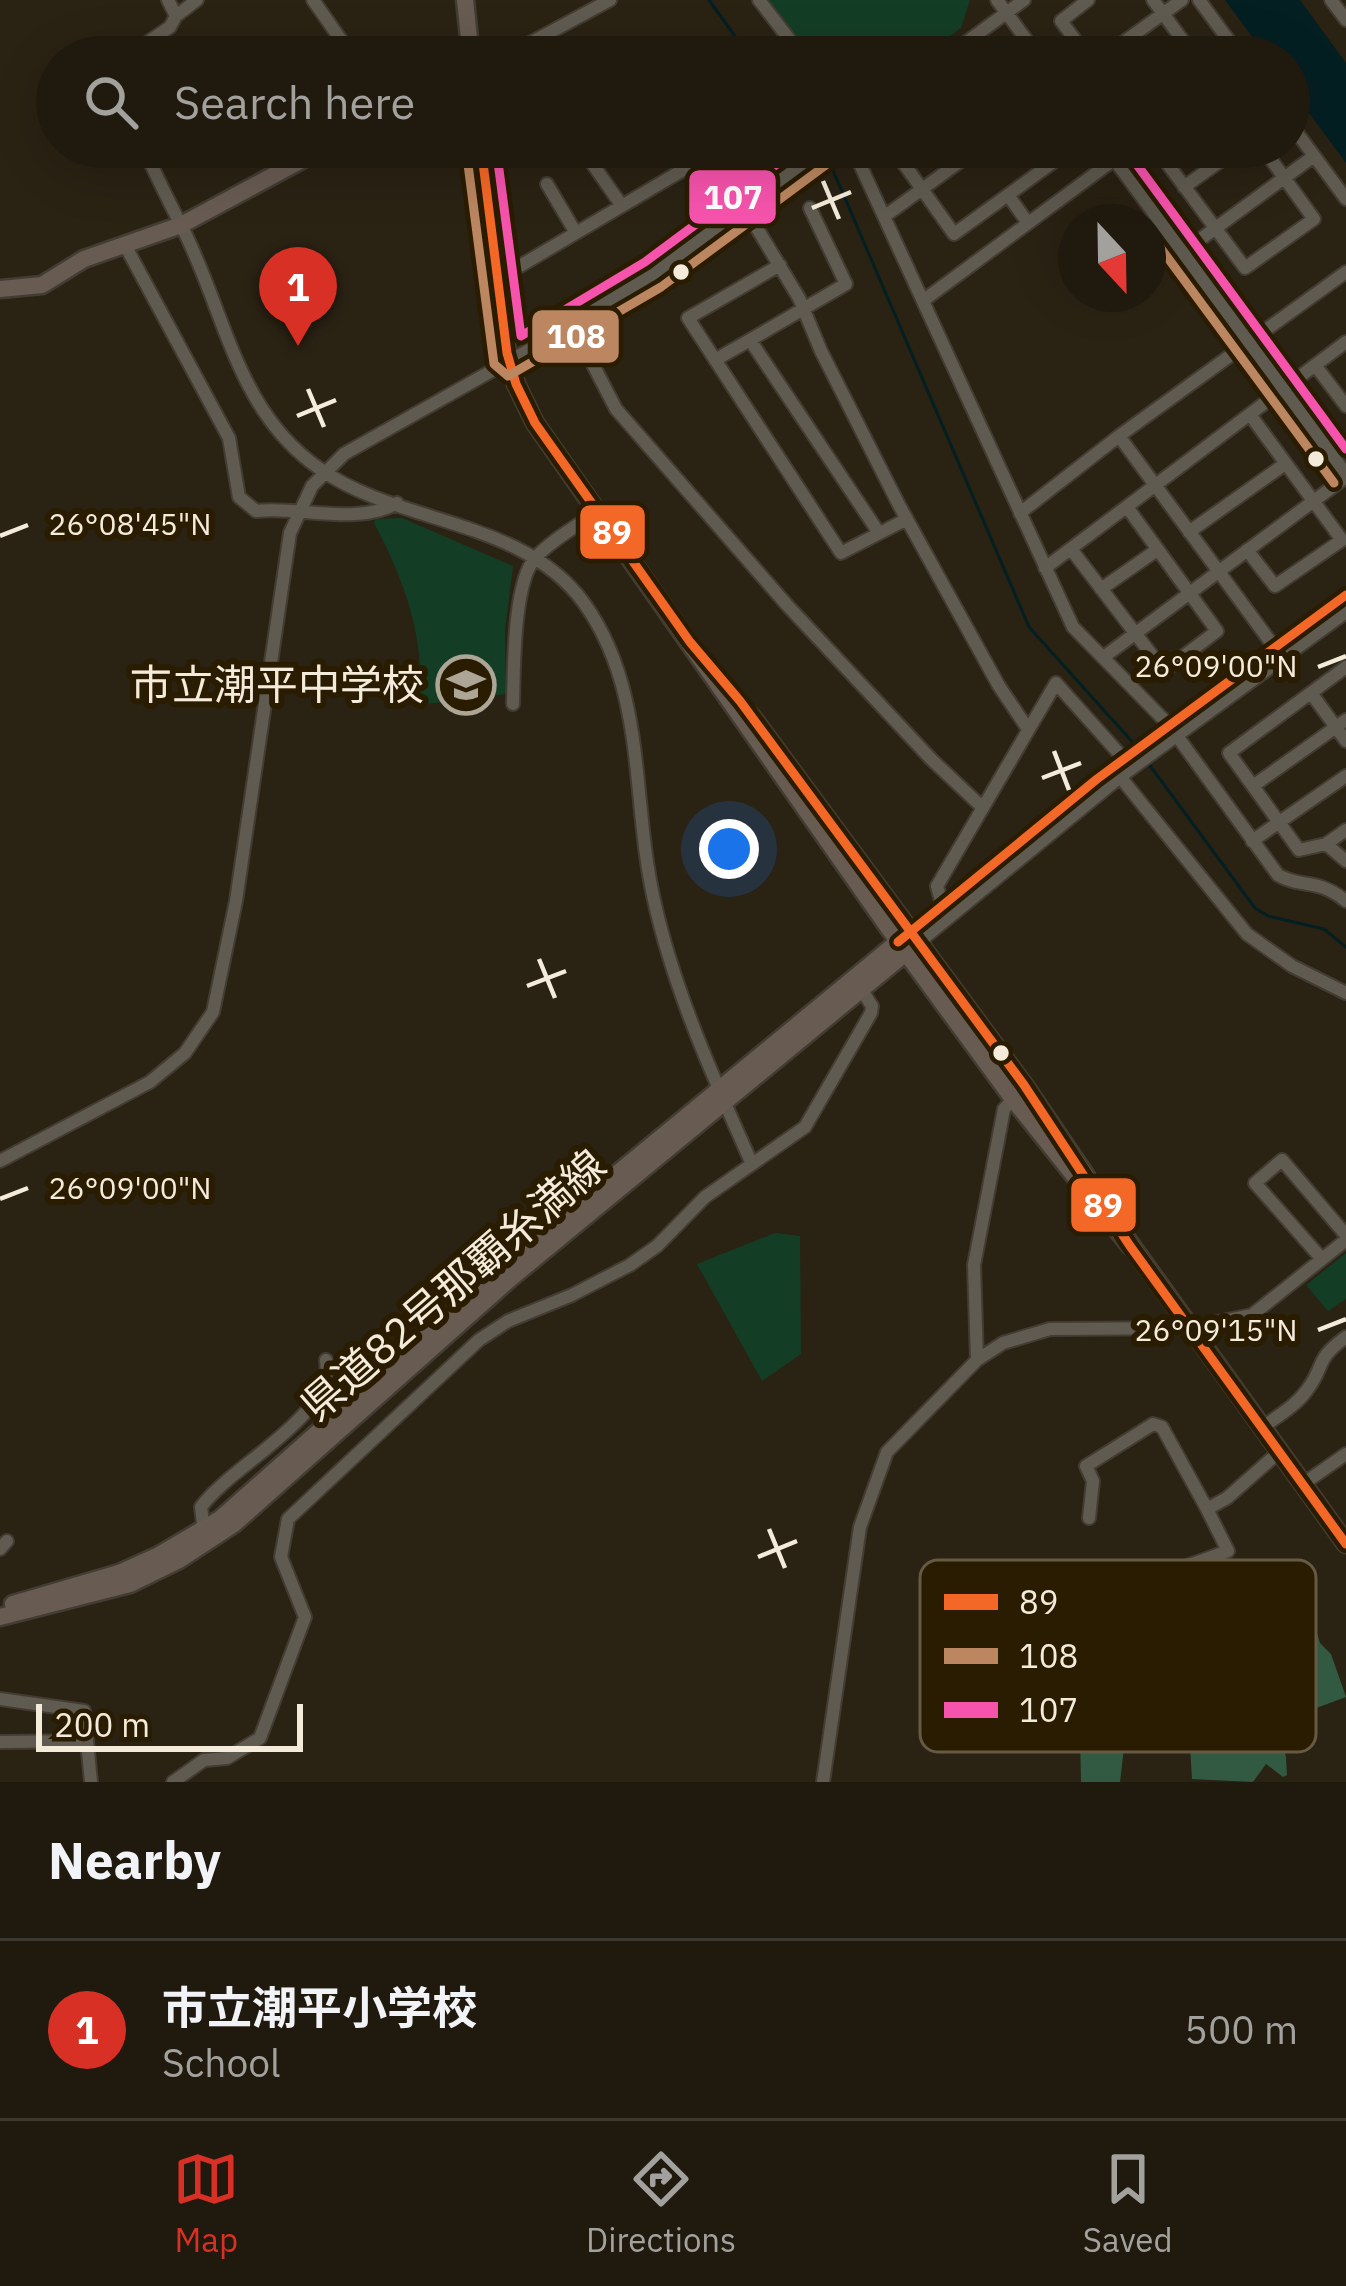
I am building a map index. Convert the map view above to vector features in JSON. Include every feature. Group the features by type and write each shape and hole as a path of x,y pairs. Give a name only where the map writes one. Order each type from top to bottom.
{"main road":[{"path":"465,0 469,36"},
{"path":"0,289 42,285 84,260 182,225 287,168"},
{"path":"483,168 509,361 535,423 730,706 1024,1085 1130,1246 1346,1544"},
{"path":"909,942 1013,1099 1130,1246"},
{"name":"県道82号那覇糸満線","path":"0,1618 130,1584 211,1533 495,1283 909,942"},
{"name":"県道82号那覇糸満線","path":"0,1606 119,1573 211,1533"}],"street":[{"path":"168,0 176,16"},
{"path":"157,36 197,0"},
{"path":"313,0 338,36"},
{"path":"544,36 609,0"},
{"path":"759,0 787,36"},
{"path":"997,0 1023,36"},
{"path":"975,36 1024,0"},
{"path":"1072,36 1061,21 1088,0"},
{"path":"1153,0 1179,36"},
{"path":"1132,36 1181,0"},
{"path":"1199,0 1226,36"},
{"path":"1331,0 1346,20"},
{"path":"1310,151 1346,199"},
{"path":"1310,159 1314,156"},
{"path":"154,168 255,402 275,429 324,473 498,539 534,559 581,599 601,629 622,675 654,904 669,959 752,1164"},
{"path":"595,168 622,206"},
{"path":"496,275 508,273 683,168"},
{"path":"724,168 799,298 800,310 907,519 999,686 1028,729"},
{"path":"0,1161 150,1082 185,1052 213,1012 239,879 290,533 324,473 360,443 653,274 799,168"},
{"path":"862,168 1073,627 1173,730 1252,841 1286,880 1318,883 1346,901"},
{"path":"907,168 954,234 1045,168"},
{"path":"884,216 951,168"},
{"path":"924,300 1103,168"},
{"path":"1105,656 1346,475 1120,168"},
{"path":"1170,168 1245,268 1314,219 1278,168"},
{"path":"1184,187 1211,168"},
{"path":"1183,252 1298,168"},
{"path":"547,184 576,233"},
{"path":"1008,195 1028,223"},
{"path":"715,360 846,284 810,208"},
{"path":"126,247 229,438 239,497 256,512 382,511 397,503"},
{"path":"780,265 688,318 841,553 907,519"},
{"path":"1020,513 1346,272"},
{"path":"572,324 616,409 787,605 983,808"},
{"path":"750,340 879,533"},
{"path":"1045,568 1346,342"},
{"path":"1315,365 1346,406"},
{"path":"1247,550 1276,586 1342,540 1251,416"},
{"path":"1119,436 1275,648"},
{"path":"1189,532 1286,464"},
{"path":"1071,549 1164,670 1217,631 1127,507"},
{"path":"513,704 515,646 526,570 597,512"},
{"path":"1101,589 1157,550"},
{"path":"909,942 968,881 1346,595"},
{"path":"1173,730 1346,612"},
{"path":"1346,667 1228,753 1299,850 1326,844 1346,830"},
{"path":"942,904 937,886 1056,683 1124,765 1247,934 1292,966 1346,993"},
{"path":"1311,693 1341,723 1346,741"},
{"path":"1253,786 1341,723"},
{"path":"909,942 1124,765"},
{"path":"1252,841 1346,776"},
{"path":"1326,844 1346,861"},
{"path":"952,859 968,881"},
{"path":"172,1782 204,1760 227,1758 260,1738 305,1617 281,1557 288,1519 479,1340 508,1321 630,1265 657,1246 705,1197 805,1127 871,1013 858,985"},
{"path":"976,1360 974,1265 1004,1109 1013,1099"},
{"path":"823,1782 860,1527 887,1452 976,1360 1003,1343 1050,1329 1189,1328 1252,1315 1322,1259 1346,1238 1282,1160 1256,1183 1322,1259"},
{"path":"475,1256 495,1283"},
{"path":"479,1298 508,1321"},
{"path":"1262,1428 1301,1398 1324,1352 1346,1337"},
{"path":"211,1533 201,1507 317,1400 328,1374 326,1360"},
{"path":"1089,1518 1093,1481 1086,1466 1153,1424 1162,1427 1228,1546 1228,1552 1206,1560"},
{"path":"1207,1509 1227,1498 1279,1452"},
{"path":"1303,1484 1346,1454"},
{"path":"0,1699 84,1711 91,1782"},
{"path":"0,1742 86,1741"}],"green space":[{"path":"767,0 970,0 961,28 950,36 795,36"},
{"path":"402,518 513,566 505,630 506,694 418,705 419,658 411,611 374,523 375,519"},
{"path":"775,1233 800,1236 801,1354 762,1381 697,1264"},
{"path":"1346,1253 1346,1299 1328,1311 1306,1285"},
{"path":"1316,1630 1320,1643 1331,1654 1346,1697 1316,1708"},
{"path":"1080,1752 1124,1752 1120,1782 1081,1782"},
{"path":"1190,1752 1285,1752 1286,1757 1287,1775 1283,1777 1266,1764 1253,1782 1192,1779"}],"water":[{"path":"1225,0 1300,0 1346,63 1346,163 1310,114 1310,36 1252,36"}],"waterway":[{"path":"709,0 735,36"},
{"path":"832,168 1029,627 1136,746"},
{"path":"1148,763 1255,908 1268,916 1324,929 1346,947"}],"transit line":[{"name":"108","path":"468,168 494,364 508,376 661,287 822,168"},
{"name":"89","path":"484,168 507,353 535,423 690,642 740,701 1024,1085 1130,1246 1346,1544"},
{"name":"107","path":"499,168 521,336 645,262 772,168"},
{"name":"107","path":"1139,168 1346,449"},
{"name":"108","path":"1166,255 1334,483"},
{"name":"89","path":"898,942 1097,779 1346,595"}],"place":[{"name":"市立潮平小学校","path":"298,346"},
{"name":"市立潮平中学校","path":"466,685"}]}
